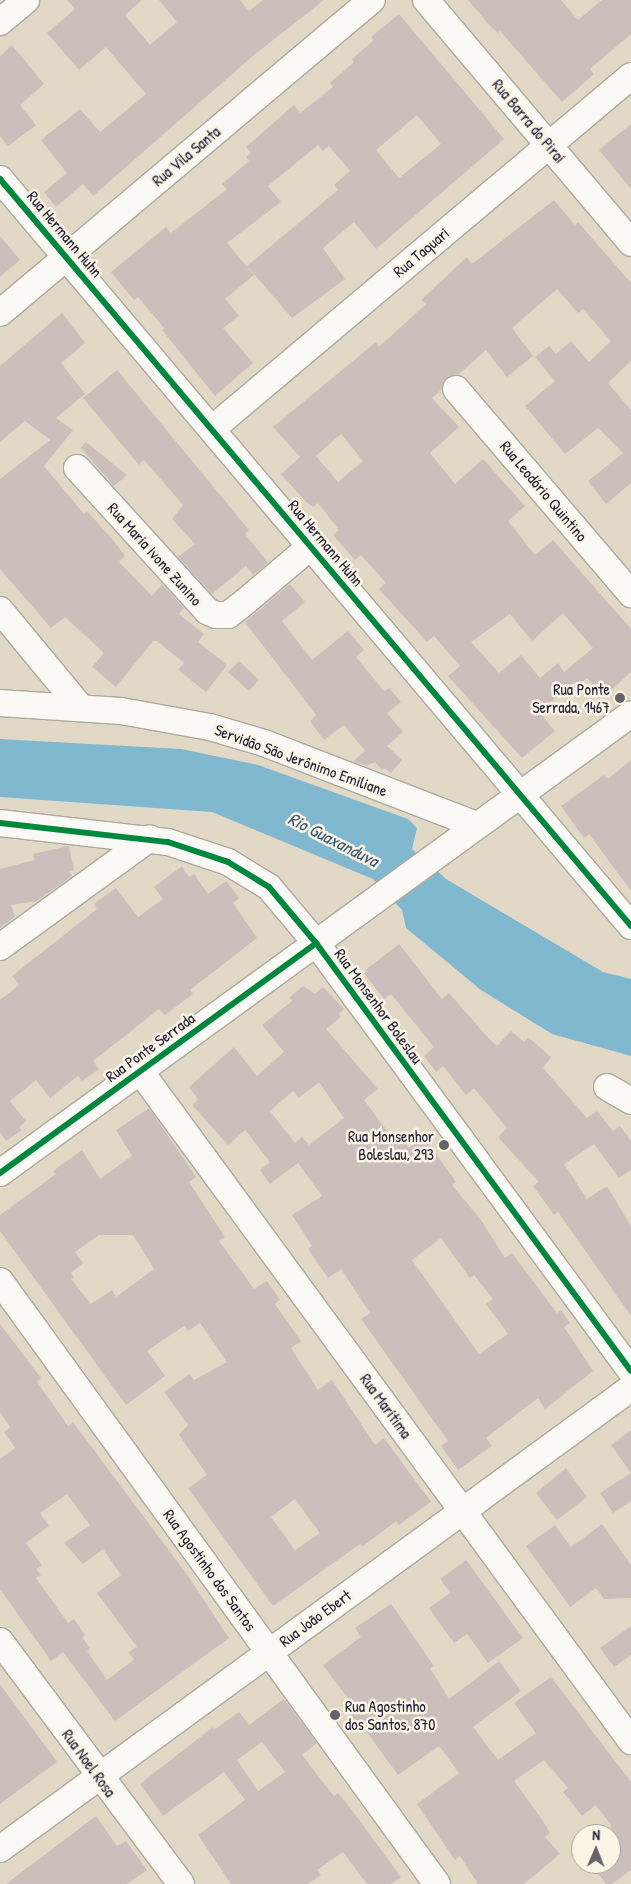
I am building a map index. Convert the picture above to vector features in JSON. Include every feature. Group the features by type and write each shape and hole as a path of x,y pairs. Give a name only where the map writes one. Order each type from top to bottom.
{"street":[{"path":"0,22 26,0"},
{"name":"Rua Vila Santa","path":"0,313 372,0"},
{"name":"Rua Barra do Piraí","path":"426,0 631,243"},
{"name":"Rua Taquari","path":"212,429 631,76"},
{"name":"Rua Hermann Huhn","path":"0,179 631,926"},
{"name":"Rua Leodório Quintino","path":"456,389 631,594"},
{"name":"Rua Maria Ivone Zunino","path":"77,468 207,611 216,615 228,615 311,546"},
{"path":"0,610 81,708"},
{"name":"Servidão São Jerônimo Emiliane","path":"0,703 81,708 165,717 264,743 477,825"},
{"name":"Rua Ponte Serrada","path":"0,1173 631,714"},
{"name":"Rua Monsenhor Boleslau","path":"0,824 150,838 205,852 249,874 284,903 316,943 631,1371"},
{"path":"0,947 150,838"},
{"name":"Rua Marítima","path":"140,1071 631,1742"},
{"path":"607,1086 631,1101"},
{"name":"Rua Agostinho dos Santos","path":"0,1281 437,1884"},
{"name":"Rua João Ebert","path":"0,1848 631,1388"},
{"name":"Rua Noel Rosa","path":"0,1641 98,1776 181,1884"}],"water":[{"name":"Rio Guaxanduva","path":"0,739 181,749 258,765 408,819 417,828 412,849 446,879 603,972 631,979 631,1056 552,1034 481,990 406,928 402,910 373,879 212,812 0,797"}],"building":[{"path":"67,0 142,0 125,15 150,45 177,22 159,0 240,0 249,11 263,0 324,0 254,55 93,196 83,184 56,207 44,192 67,173 41,140 80,109 100,132 146,94 106,47 79,70 47,33 75,9"},
{"path":"468,0 561,0 578,20 602,0 631,0 631,34 590,69 594,74 562,102 500,31 498,33 491,27"},
{"path":"399,14 504,139 376,249 354,222 323,248 345,279 292,318 247,266 338,190 334,185 350,171 329,146 323,151 318,145 268,186 281,202 227,243 254,275 225,299 239,316 223,328 253,363 215,396 138,297 134,300 111,272 166,227 171,233 227,189 222,184 249,161 246,157 251,153 246,147 294,105 300,113 333,87 330,83 354,62 352,59 374,40 371,37","holes":["417,115 441,144 399,178 376,150"]},
{"path":"12,45 44,84 20,105 36,125 8,146 0,136 0,56"},
{"path":"631,124 631,189 599,150"},
{"path":"554,200 575,225 578,222 631,283 631,361 608,383 631,410 631,483 606,504 588,481 623,453 598,428 565,454 525,406 555,381 535,357 549,346 556,354 571,341 589,362 611,341 583,309 578,313 557,289 512,328 533,356 507,377 486,350 458,375 446,378 441,390 432,398 459,427 430,453 455,484 483,459 525,506 508,521 535,555 553,540 631,629 631,672 604,697 587,678 578,686 575,682 539,712 555,731 522,758 448,676 460,666 434,636 427,642 379,589 386,583 361,555 355,560 333,535 339,530 318,503 313,507 306,502 281,474 300,457 273,427 376,342 379,347 426,304 421,300 467,257 472,264","holes":["341,434 363,461 338,482 316,456","563,613 593,648 564,672 558,663 540,678 521,655 499,673 471,642 510,614 532,641"]},
{"path":"0,236 20,260 0,277"},
{"path":"62,313 85,343 61,363 85,394 56,418 73,430 44,466 84,514 87,511 113,540 125,556 119,562 152,596 162,584 184,608 179,614 204,634 198,642 227,665 206,692 178,670 184,663 157,641 153,641 116,687 92,667 104,653 65,617 51,628 0,569 0,479 50,440 25,421 0,442 0,366"},
{"path":"117,370 249,530 245,534 268,563 253,575 246,566 212,594 178,557 195,544 172,519 183,505 144,460 139,465 83,398"},
{"path":"86,442 127,475 114,486 81,448"},
{"path":"290,584 305,602 282,621 312,660 348,631 364,650 356,657 384,691 389,688 401,702 387,713 403,732 387,746 402,760 391,773 384,768 382,770 375,762 366,766 353,761 365,751 344,725 324,740 310,721 316,715 245,622"},
{"path":"239,661 259,680 249,691 228,672"},
{"path":"631,760 631,891 589,834 584,838 561,806 604,775 608,779"},
{"path":"69,846 74,870 69,871 72,876 37,901 11,905 15,917 0,928 0,869 35,860 33,854"},
{"path":"182,866 189,877 194,874 208,894 226,881 239,898 233,903 257,938 190,990 193,994 165,1015 159,1009 93,1061 99,1069 82,1081 78,1076 50,1098 36,1080 10,1101 26,1121 19,1127 22,1130 6,1141 0,1132 0,1000 19,985 12,976 97,909 94,904 116,888 138,917 163,899 154,887"},
{"path":"399,944 442,999 449,993 497,1046 511,1031 524,1042 528,1037 551,1057 543,1068 587,1118 597,1111 613,1131 620,1126 631,1141 631,1170 619,1178 594,1144 564,1164 587,1199 607,1186 631,1226 631,1316 558,1212 554,1215 533,1186 539,1182 498,1137 507,1128 474,1088 466,1095 443,1066 436,1072 424,1056 434,1047 391,994 384,999 363,972"},
{"path":"303,986 315,994 323,987 344,1009 339,1014 341,1017 326,1029 378,1089 364,1100 394,1140 399,1136 409,1148 424,1137 456,1182 452,1185 481,1220 505,1258 512,1253 557,1313 561,1310 570,1323 564,1327 593,1371 545,1409 538,1398 486,1438 492,1446 458,1470 441,1446 448,1441 361,1319 370,1313 341,1269 328,1278 308,1249 312,1246 292,1215 322,1196 298,1163 270,1184 260,1170 270,1162 245,1130 228,1145 192,1105 198,1100 189,1087 234,1047 257,1076 284,1052 262,1025 292,1001 289,998","holes":["319,1082 344,1118 309,1145 302,1137 295,1143 270,1111 293,1091 299,1098","441,1238 470,1278 474,1275 493,1299 486,1304 508,1334 479,1354 412,1260"]},
{"path":"149,1108 196,1177 189,1182 225,1237 219,1241 254,1289 267,1281 280,1300 275,1304 301,1341 291,1348 318,1390 332,1380 375,1445 384,1438 431,1502 399,1525 396,1521 362,1547 360,1544 273,1606 188,1488 207,1475 179,1435 188,1425 164,1392 189,1374 194,1380 227,1362 200,1323 188,1331 184,1326 147,1351 165,1376 126,1405 0,1231 0,1215 56,1174 53,1171 82,1150 100,1179 132,1156 116,1130","holes":["99,1235 133,1235 154,1269 116,1297 112,1290 91,1304 71,1279 74,1277 71,1273 83,1263 75,1252","295,1499 320,1533 295,1550 271,1517"]},
{"path":"0,1324 41,1378 37,1382 68,1426 73,1422 188,1576 229,1638 115,1721 63,1652 51,1661 0,1589 0,1459 15,1448 4,1432 10,1427 0,1412","holes":["67,1494 90,1525 64,1543 83,1564 103,1549 121,1575 97,1593 137,1647 128,1652 134,1660 107,1680 87,1651 90,1649 83,1638 85,1635 74,1619 68,1623 36,1578 41,1575 36,1569 42,1565 26,1543 49,1526 40,1513"]},
{"path":"631,1430 631,1473 611,1445"},
{"path":"566,1468 587,1497 557,1520 536,1493"},
{"path":"631,1473 631,1501 613,1513 600,1493"},
{"path":"602,1524 631,1565 631,1598 604,1599 596,1588 570,1607 526,1546 555,1525 571,1547"},
{"path":"466,1560 523,1638 488,1663 467,1634 454,1643 429,1608 450,1593 440,1579"},
{"path":"391,1604 434,1666 430,1668 449,1699 499,1661 521,1691 473,1727 498,1760 536,1733 514,1703 551,1677 631,1782 631,1870 612,1884 606,1884 598,1874 621,1874 621,1824 610,1824 596,1805 582,1816 563,1792 568,1788 544,1760 514,1781 550,1833 545,1837 560,1854 524,1884 478,1884 460,1856 455,1860 417,1804 459,1773 439,1746 398,1775 363,1727 360,1729 347,1710 353,1705 323,1665 361,1637 355,1628"},
{"path":"631,1626 631,1655 614,1667 600,1648"},
{"path":"0,1684 57,1762 0,1804"},
{"path":"284,1699 317,1743 302,1755 334,1796 338,1793 351,1809 401,1877 391,1884 367,1884 343,1852 317,1870 321,1875 308,1884 231,1884 198,1835 245,1800 224,1772 163,1816 140,1784 213,1727 214,1730 239,1712 249,1725","holes":["262,1742 285,1772 258,1791 237,1760"]},
{"path":"96,1816 117,1846 126,1841 147,1870 127,1884 6,1884"}],"cycle path":[{"path":"0,179 631,926"},
{"path":"0,823 168,842 228,862 269,887 316,943 631,1371"},
{"path":"0,1173 316,943"}],"place":[{"name":"Rua Ponte Serrada, 1467","path":"620,698"},
{"name":"Rua Monsenhor Boleslau, 293","path":"444,1145"},
{"name":"Rua Agostinho dos Santos, 870","path":"335,1715"}]}
